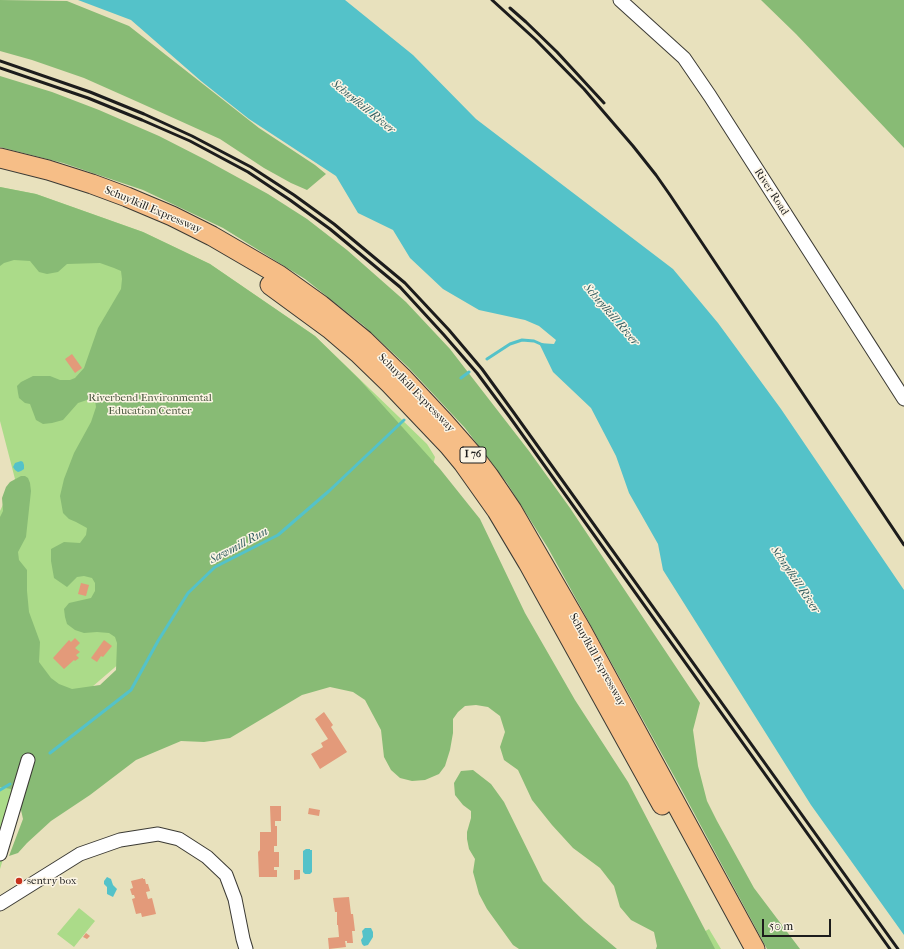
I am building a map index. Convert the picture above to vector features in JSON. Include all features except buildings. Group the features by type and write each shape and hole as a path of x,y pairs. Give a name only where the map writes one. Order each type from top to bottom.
{"highway":[{"name":"Schuylkill Expressway","path":"0,158 48,170 127,197 172,216 218,239 279,275 321,305 364,340 402,377 473,455 494,482 512,510 582,631 755,949"},
{"name":"Schuylkill Expressway","path":"0,170 93,196 131,210 223,255 277,289 330,329 358,353 390,384 449,446 497,510 528,563 741,949"}],"street":[{"name":"River Road","path":"620,0 684,58 710,96 904,399"},
{"path":"0,854 28,760"},
{"path":"0,904 80,854 120,840 158,834 179,839 207,857 226,875 235,899 246,949"}],"green space":[{"path":"0,0 67,1 129,26 259,128 326,174 307,190 264,168 220,139 84,78 32,60 0,51"},
{"path":"761,0 904,0 904,148 796,34"},
{"path":"0,76 52,92 99,110 159,136 268,194 307,219 347,250 406,302 450,349 529,451 570,508 700,703 693,730 698,766 707,801 754,888 800,949 767,949 679,785 548,548 507,483 465,428 408,367 363,325 305,279 223,228 143,190 63,163 0,147"},
{"name":"Riverbend Environmental Education Center","path":"0,187 36,194 143,232 210,264 315,336 427,444 435,457 431,474 128,656 85,693 38,746 0,869 0,511 15,479 0,421"},
{"path":"0,187 36,194 143,232 210,264 315,336 359,379 440,469 480,519 525,613 575,700 628,782 715,949 656,949 657,946 654,932 631,920 620,907 614,886 600,868 573,848 552,825 532,800 518,770 504,760 500,747 505,732 500,716 488,707 476,705 465,706 453,719 453,733 450,750 445,766 439,774 425,780 412,781 400,778 391,770 384,757 381,730 365,700 353,692 330,687 302,695 230,738 204,742 181,741 136,760 90,795 51,821 18,853 9,856 23,819 21,810 11,789 0,787 0,517 3,511 2,498 6,487 10,482 21,476 25,476 28,478 30,483 31,491 26,537 18,552 19,560 27,570 29,612 40,642 39,662 51,678 59,684 72,689 100,685 116,670 117,643 115,637 109,633 84,633 75,630 67,624 64,609 69,603 91,598 95,591 95,583 92,578 84,576 77,577 67,587 54,578 51,561 51,549 64,542 80,543 86,535 87,528 69,519 63,513 60,496 64,479 74,453 91,422 96,407 95,400 93,398 78,403 63,420 43,424 36,420 30,404 25,403 19,398 17,386 21,382 33,376 50,376 60,380 70,380 75,378 84,368 98,328 121,289 122,279 121,271 100,263 67,264 58,272 47,274 39,272 30,261 14,260 0,266"},
{"path":"473,770 491,784 504,802 543,881 584,921 617,949 519,949 513,945 487,909 479,894 473,872 475,859 469,849 467,839 471,811 463,805 455,795 454,783 461,771"},
{"path":"79,908 95,921 74,947 57,934"},
{"path":"709,929 721,949 673,949"}],"water":[{"name":"Schuylkill River","path":"78,0 345,0 413,55 476,119 673,269 718,323 781,409 904,590 904,935 811,805 663,570 658,544 629,493 616,456 591,408 553,372 539,343 554,344 556,340 539,326 525,320 479,310 443,289 410,258 393,230 358,213 336,176 249,119 201,81 131,20"},
{"path":"21,461 23,462 24,469 18,472 13,467 15,463"},
{"path":"306,849 312,850 312,872 310,874 305,874 303,872 303,851"},
{"path":"107,877 111,879 113,885 117,889 113,897 107,894 107,887 104,884"},
{"path":"365,928 371,928 373,937 368,945 364,946 361,940 363,937 362,931"}],"waterway":[{"name":"Sawmill Run","path":"487,359 510,344 522,340 534,341 543,345"},
{"name":"Sawmill Run","path":"461,378 469,372"},
{"name":"Sawmill Run","path":"50,753 131,690 158,641 188,593 215,567 278,535 329,491 404,420"},
{"name":"Sawmill Run","path":"0,790 10,784"}],"railway":[{"path":"492,0 536,40 584,89 656,175 904,545"},
{"path":"510,8 557,52 604,103"},
{"path":"0,61 90,92 144,114 192,136 251,167 294,195 334,224 405,283 449,330 482,369 898,949"},
{"path":"0,68 88,98 142,120 190,141 248,172 330,229 400,287 477,373 509,416 890,949"}],"place":[{"name":"sentry box","path":"19,881"}]}
